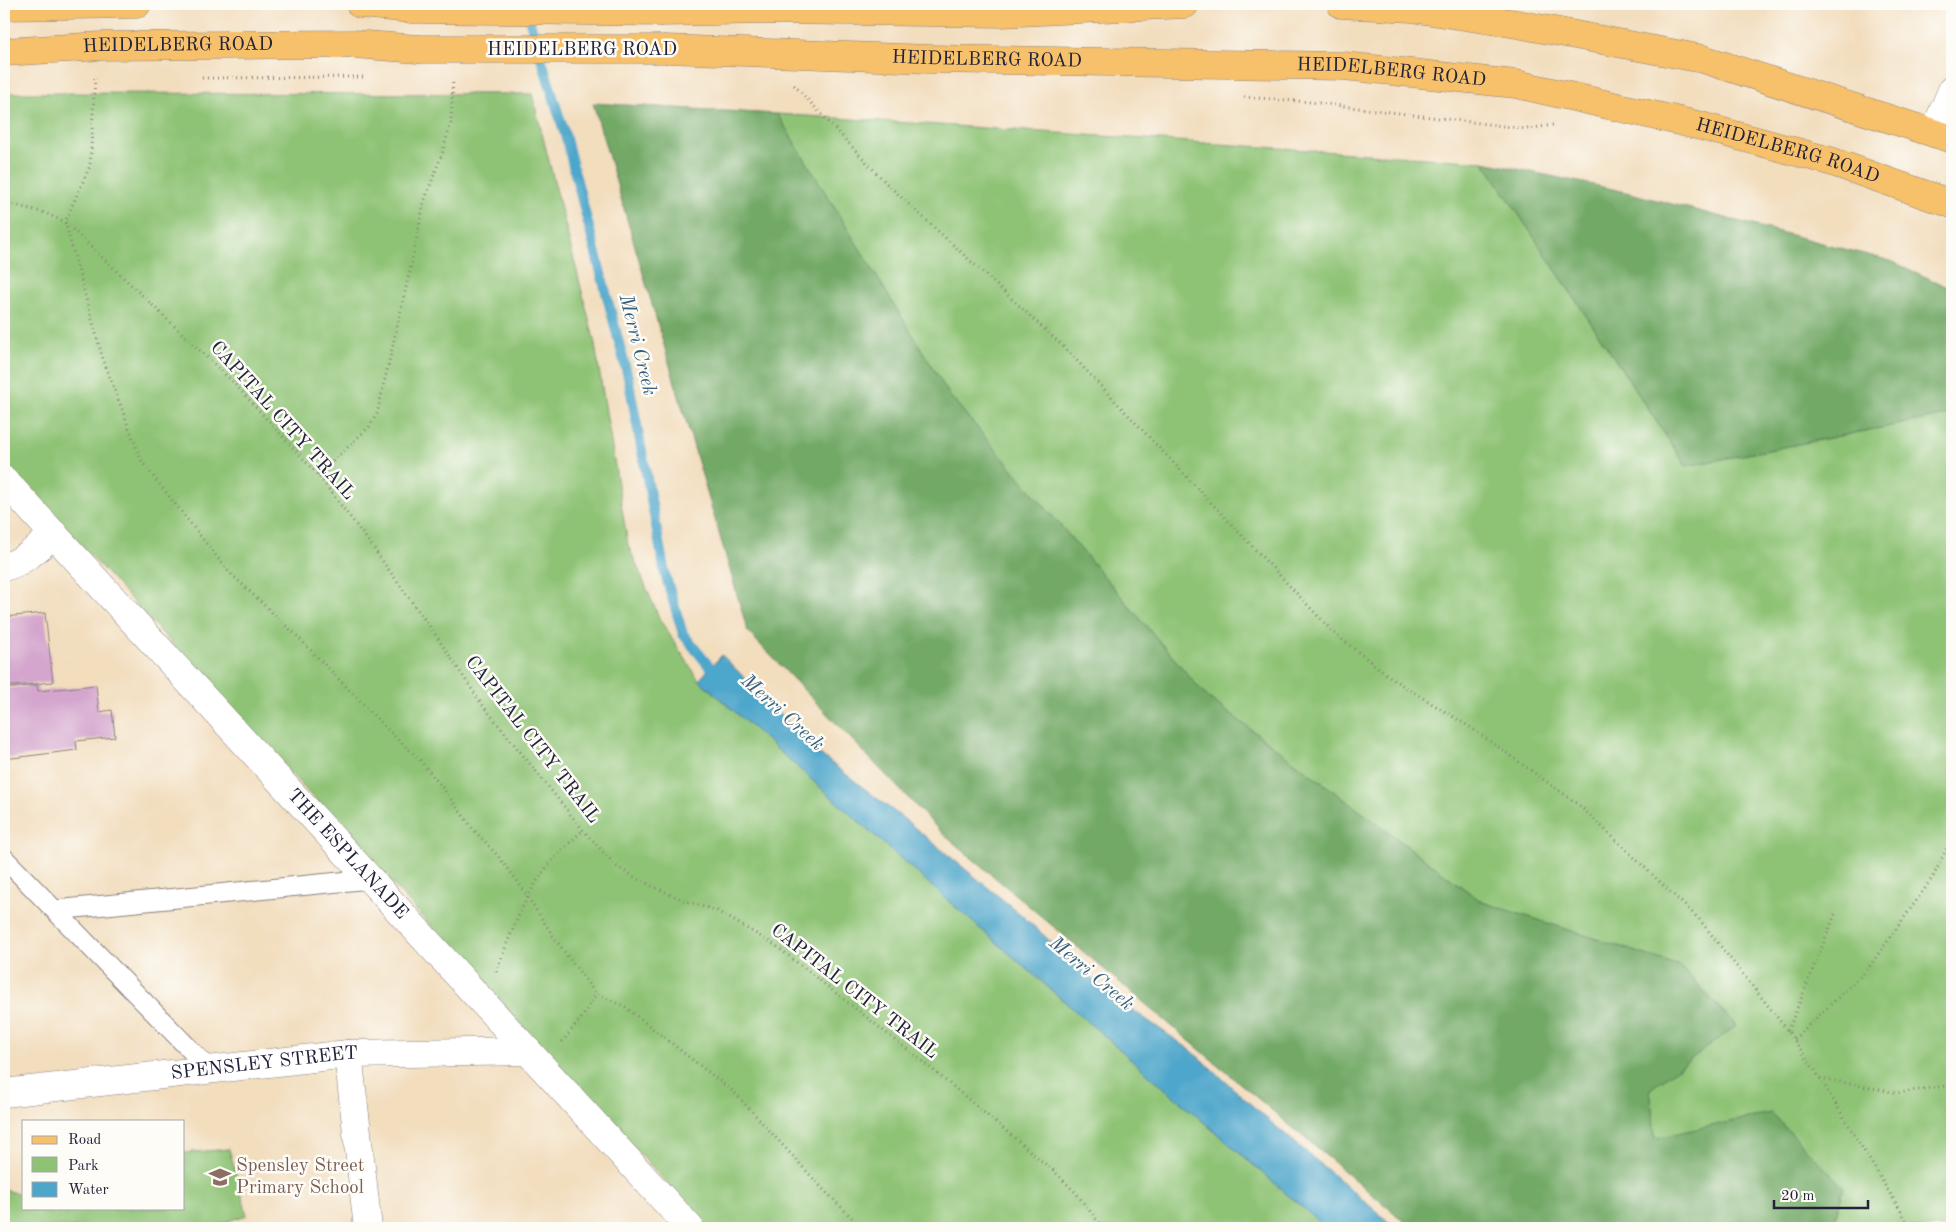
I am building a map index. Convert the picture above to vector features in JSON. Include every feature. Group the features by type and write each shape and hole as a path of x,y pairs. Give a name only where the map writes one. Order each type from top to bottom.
{"main road":[{"path":"4,6 137,4"},
{"name":"HEIDELBERG ROAD","path":"360,4 412,9 1001,13 1185,4"},
{"path":"1341,4 1411,8 1507,22 1703,59 1943,136"},
{"name":"HEIDELBERG ROAD","path":"4,52 102,46 353,44 418,49 667,49 929,60 1344,66 1516,84 1701,126 1812,156 1952,204"}],"street":[{"path":"1943,136 1952,90"},
{"name":"THE ESPLANADE","path":"4,480 690,1228"},
{"path":"4,567 14,564 29,555 54,534"},
{"name":"SPENSLEY STREET","path":"4,1093 348,1054 528,1051"},
{"path":"348,1054 368,1228"}],"lane":[{"path":"4,858 209,1069"},
{"path":"55,910 370,878"}],"path":[{"path":"318,475 369,427 377,414 424,202 451,122 452,72"},
{"path":"193,78 370,77"},
{"path":"104,78 95,78 90,166 64,222 77,262 90,320 142,462 228,571 295,634 389,731 419,759 473,829 498,856 528,895 555,939 596,994 624,1006 735,1093 821,1187 862,1228"},
{"path":"802,83 792,83 887,184 1066,349 1334,634 1394,680 1473,728 1580,806 1699,919 1794,1039 1820,1078 1911,1228"},
{"path":"1242,97 1310,102 1527,129 1556,124"},
{"name":"CAPITAL CITY TRAIL","path":"4,202 45,214 64,222 232,381 318,475 366,538 481,703 583,830 616,866 639,880 683,900 717,910 776,945 932,1069 1055,1172 1076,1193 1103,1228"},
{"path":"484,1004 510,934 528,895 551,862 583,830"},
{"path":"1794,1039 1867,970 1933,878 1952,838"},
{"path":"1788,1031 1836,912"},
{"path":"562,1042 583,1016 596,994"},
{"path":"1820,1078 1897,1093 1952,1086"}],"green space":[{"path":"4,93 532,94 594,339 628,545 660,620 699,680 952,904 1326,1228 708,1228 4,461"},
{"path":"593,103 777,114 950,396 1206,696 1482,902 1680,966 1736,1026 1650,1089 1655,1138 1771,1113 1844,1188 1832,1228 1412,1228 942,833 748,632"},
{"path":"777,114 1484,162 1686,466 1952,414 1952,1228 1832,1228 1844,1188 1771,1113 1655,1139 1650,1089 1736,1025 1680,966 1482,902 1206,696 950,396"},
{"path":"1484,162 1622,191 1891,261 1952,289 1952,414 1686,466"},
{"name":"Spensley Street Primary School","path":"229,1149 247,1215 208,1228 5,1228 4,1190 22,1194 22,1210 185,1210 185,1153"}],"water":[{"path":"722,655 816,751 909,823 1019,913 1108,993 1192,1051 1265,1117 1396,1228 1326,1228 952,904 699,680"}],"building":[{"path":"45,613 53,682 4,687 4,617"},
{"path":"37,685 38,691 96,685 99,712 112,710 115,737 76,741 77,750 4,759 4,689"}],"waterway":[{"name":"Merri Creek","path":"527,12 565,135 628,377 665,574 683,634 718,677"}],"place":[{"name":"Spensley Street Primary School","path":"220,1177"}]}
